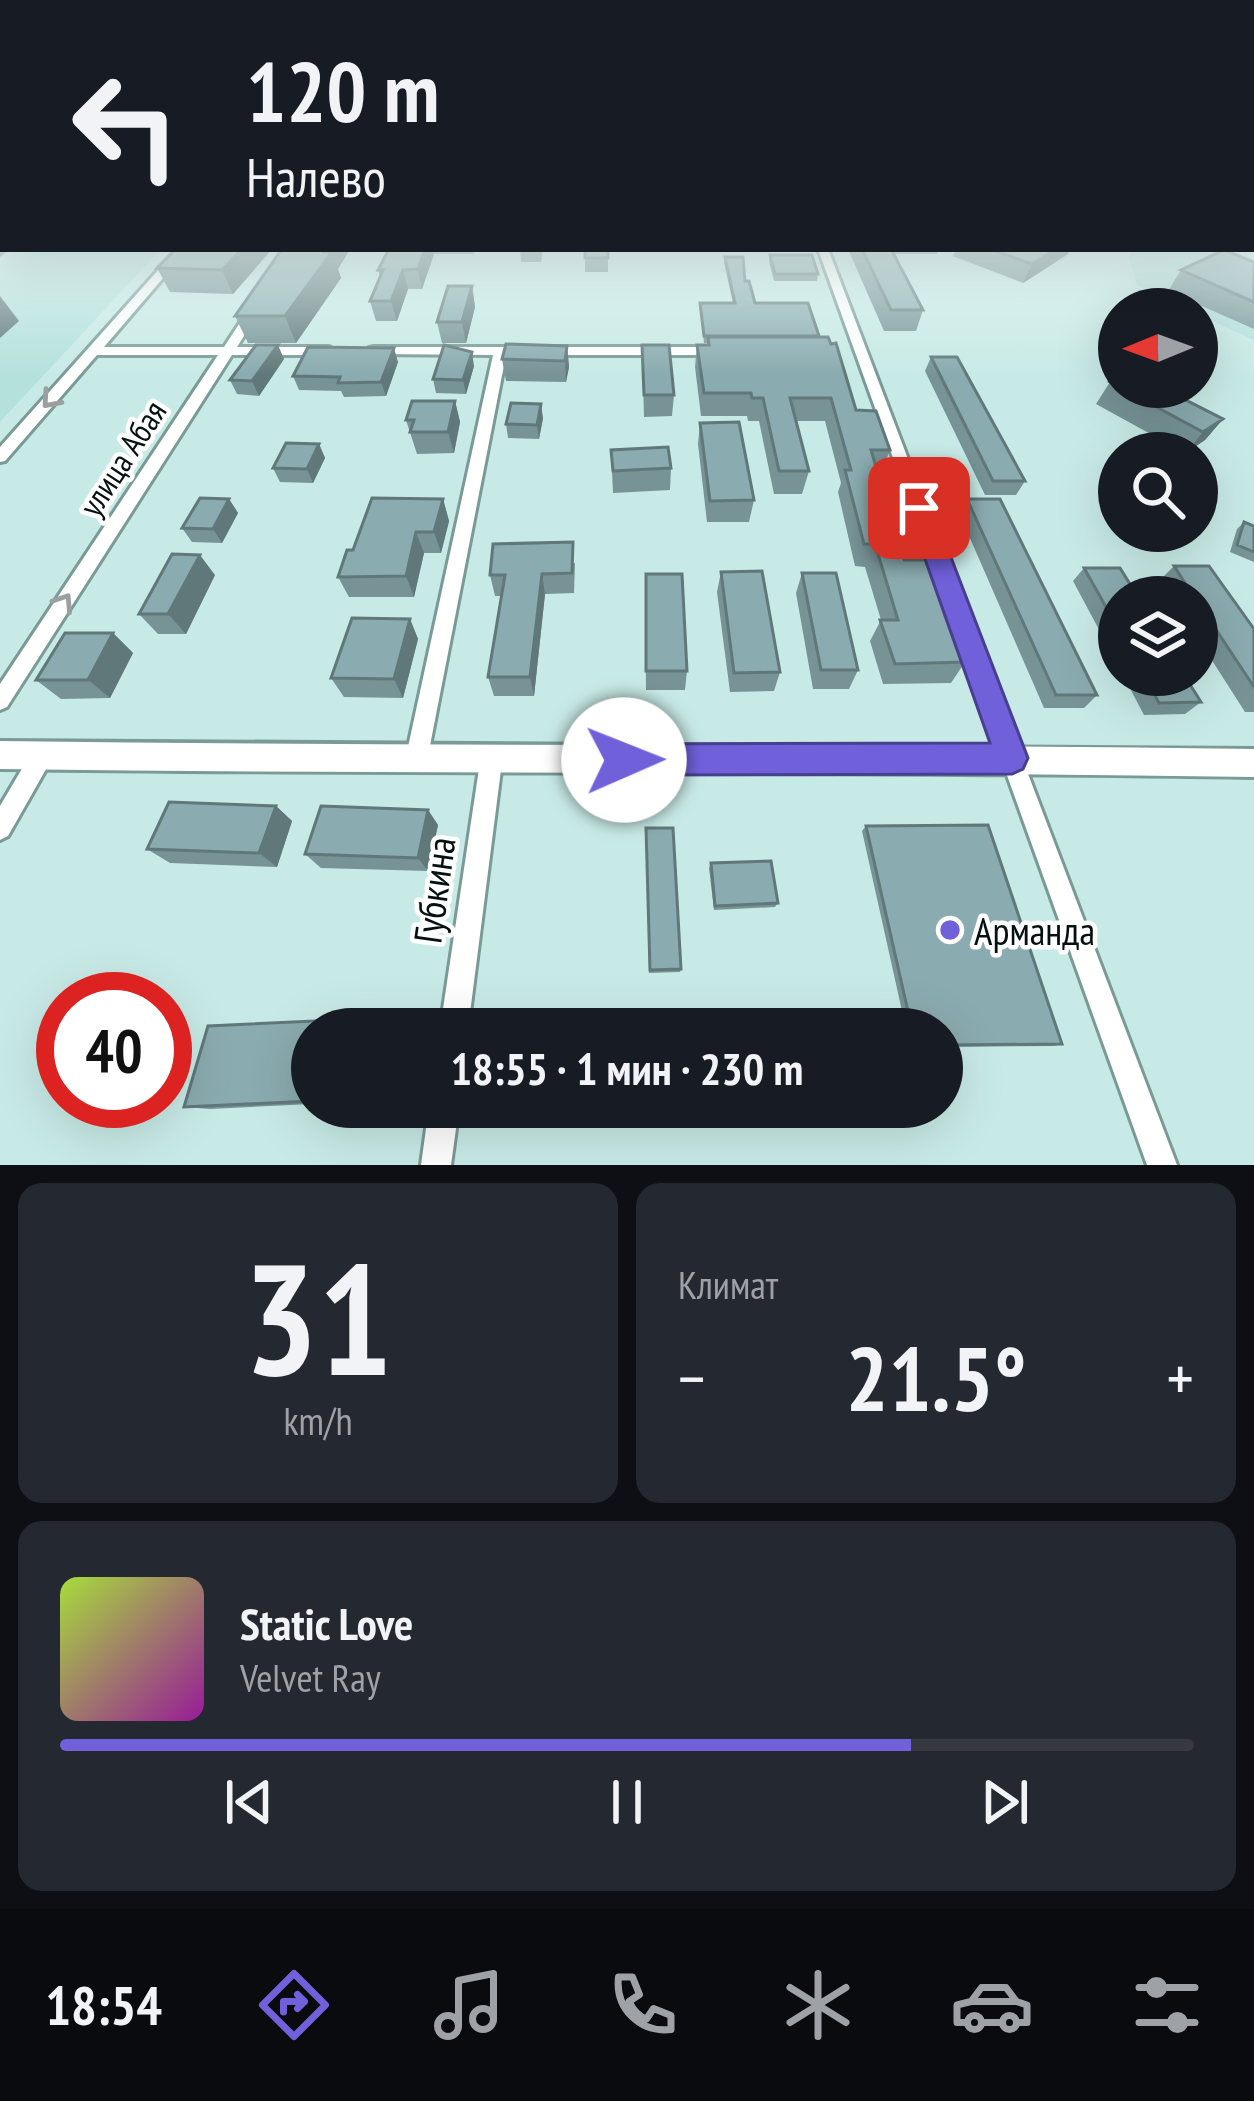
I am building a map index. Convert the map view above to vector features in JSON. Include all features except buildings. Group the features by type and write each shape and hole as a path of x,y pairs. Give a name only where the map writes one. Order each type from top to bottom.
{"street":[{"path":"0,457 168,266"},
{"path":"829,266 1162,1165"},
{"name":"улица Абая","path":"0,700 262,298"},
{"path":"93,351 340,351"},
{"path":"363,351 744,351"},
{"path":"416,761 500,351"},
{"path":"838,351 861,351"},
{"path":"0,755 491,762 1012,758 1254,763"},
{"path":"0,828 41,757"},
{"name":"Губкина","path":"457,1008 491,762"},
{"path":"436,1165 441,1128"}],"shaded area":[{"path":"0,266 145,266 0,422"},
{"path":"1131,266 1252,266 1254,340 1218,324 1218,288 1137,285"}],"place":[{"name":"Арманда","path":"950,930"}],"route":[{"path":"624,760 1012,758 919,508"}]}
